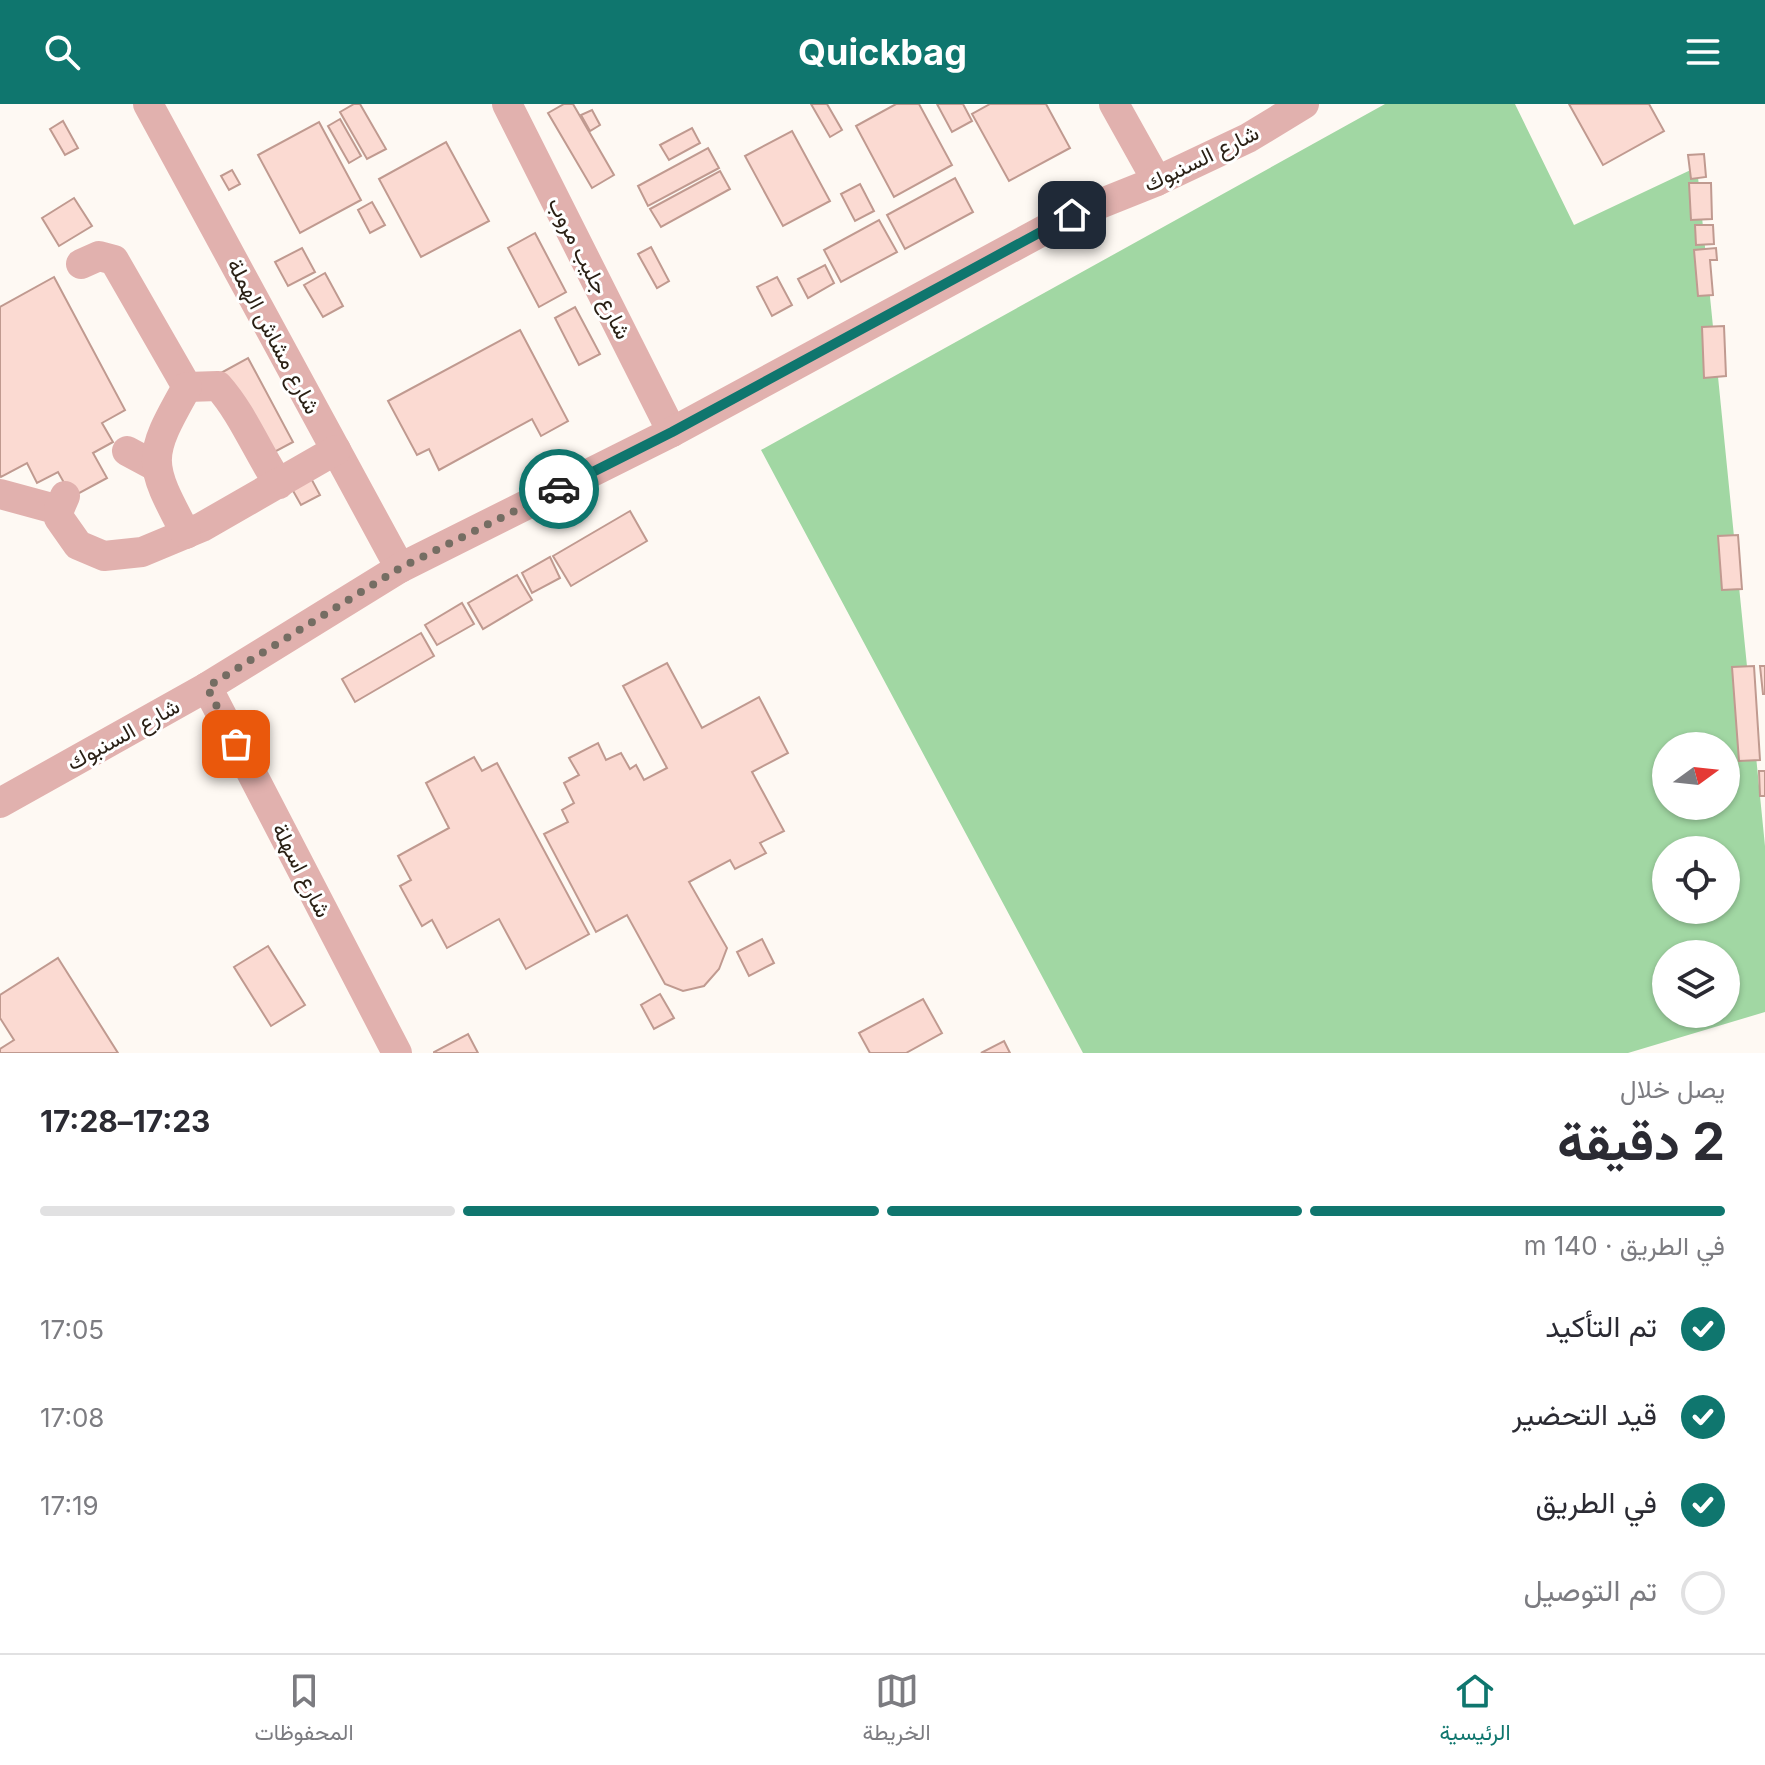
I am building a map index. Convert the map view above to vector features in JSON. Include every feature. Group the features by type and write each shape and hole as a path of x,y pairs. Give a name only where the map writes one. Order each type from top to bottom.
{"street":[{"name":"شارع مشاش الهملة","path":"148,104 400,568"},
{"name":"شارع جليب مروب","path":"507,104 672,432"},
{"path":"1114,104 1157,181"},
{"name":"شارع السنبوك","path":"0,803 207,687 400,568 672,432 1072,215 1157,181 1248,138 1304,104"},
{"path":"81,264 99,256 114,260 187,387"},
{"path":"187,387 218,386 229,399 262,460 279,484"},
{"path":"186,534 161,486 155,466 162,434 187,387"},
{"path":"0,494 62,503 59,518 78,545 104,556 142,552 186,534 336,450"},
{"path":"127,451 155,466"},
{"name":"شارع اسهلة","path":"207,687 397,1053"}],"green space":[{"path":"1385,104 1515,104 1574,225 1697,167 1765,846 1765,1012 1740,1019 1740,940 1652,940 1652,1028 1712,1028 1628,1053 1083,1053 761,450"}],"building":[{"path":"360,104 386,149 367,159 340,112"},
{"path":"564,104 573,104 614,175 592,188 548,113"},
{"path":"811,104 827,104 842,130 830,137"},
{"path":"896,104 919,104 952,165 894,197 856,126"},
{"path":"937,104 963,104 972,121 952,132"},
{"path":"990,104 1046,104 1070,148 1009,181 972,114"},
{"path":"1569,104 1649,104 1664,131 1603,165"},
{"path":"592,110 600,125 590,131 581,115"},
{"path":"340,119 361,156 349,163 328,126"},
{"path":"63,121 78,148 65,155 50,129"},
{"path":"319,122 361,200 300,233 258,155"},
{"path":"692,128 700,143 669,160 660,145"},
{"path":"792,131 830,201 783,226 745,156"},
{"path":"446,142 489,221 421,257 379,179"},
{"path":"708,148 719,168 648,206 638,186"},
{"path":"1704,154 1706,177 1691,179 1688,155"},
{"path":"232,170 240,184 229,190 221,176"},
{"path":"720,171 730,189 661,227 650,209"},
{"path":"955,178 973,212 905,249 887,215"},
{"path":"1689,183 1711,183 1712,219 1691,220"},
{"path":"860,184 874,211 855,221 841,194"},
{"path":"74,198 92,226 59,246 42,218"},
{"path":"372,202 385,225 370,233 358,210"},
{"path":"879,220 897,252 841,282 824,250"},
{"path":"1695,225 1713,225 1714,244 1696,245"},
{"path":"535,233 566,292 539,307 508,248"},
{"path":"651,247 669,281 657,288 638,254"},
{"path":"302,248 315,272 288,286 275,262"},
{"path":"1716,248 1717,260 1710,260 1713,295 1698,296 1694,250"},
{"path":"825,265 834,283 808,298 798,279"},
{"path":"325,273 343,306 323,317 304,285"},
{"path":"54,277 125,410 102,423 113,442 93,453 107,478 72,497 58,472 37,483 27,463 0,475 0,307"},
{"path":"777,277 792,305 772,316 757,287"},
{"path":"575,307 600,354 579,365 555,318"},
{"path":"1724,326 1726,376 1704,378 1702,327"},
{"path":"520,330 568,421 541,436 532,419 439,470 429,449 417,455 388,401"},
{"path":"248,358 293,442 265,457 219,374"},
{"path":"306,469 320,495 301,505 287,480"},
{"path":"630,511 647,541 571,586 553,556"},
{"path":"1738,535 1742,589 1722,590 1718,536"},
{"path":"550,557 560,578 532,593 522,573"},
{"path":"517,575 532,600 483,629 468,603"},
{"path":"462,603 474,624 437,645 425,625"},
{"path":"421,633 434,656 355,702 342,679"},
{"path":"667,663 702,728 759,697 788,753 752,772 784,831 760,843 766,853 735,869 730,860 689,882 727,948 719,969 704,986 683,991 665,984 627,915 596,932 544,834 568,822 562,810 574,803 564,783 579,775 569,758 598,743 606,760 621,753 630,769 636,765 644,780 667,768 623,686"},
{"path":"1754,666 1760,760 1740,761 1740,732 1737,732 1732,667"},
{"path":"1760,666 1765,666 1765,694 1763,694"},
{"path":"474,757 482,771 497,763 589,934 526,969 499,919 447,948 432,920 422,926 400,886 411,880 398,856 449,828 426,783"},
{"path":"1759,771 1765,771 1765,796 1760,796"},
{"path":"762,939 774,963 749,976 737,952"},
{"path":"268,946 305,1005 271,1026 234,967"},
{"path":"58,958 118,1053 0,1053 0,1049 14,1040 0,1018 0,995"},
{"path":"660,994 674,1018 654,1029 641,1005"},
{"path":"923,999 942,1033 906,1053 870,1053 859,1033"},
{"path":"468,1034 478,1053 434,1053 434,1052"},
{"path":"1004,1041 1010,1053 981,1053"}],"way so far":[{"path":"236,744 207,687 400,568 559,489"}],"route":[{"path":"559,489 672,432 1072,215"}]}
